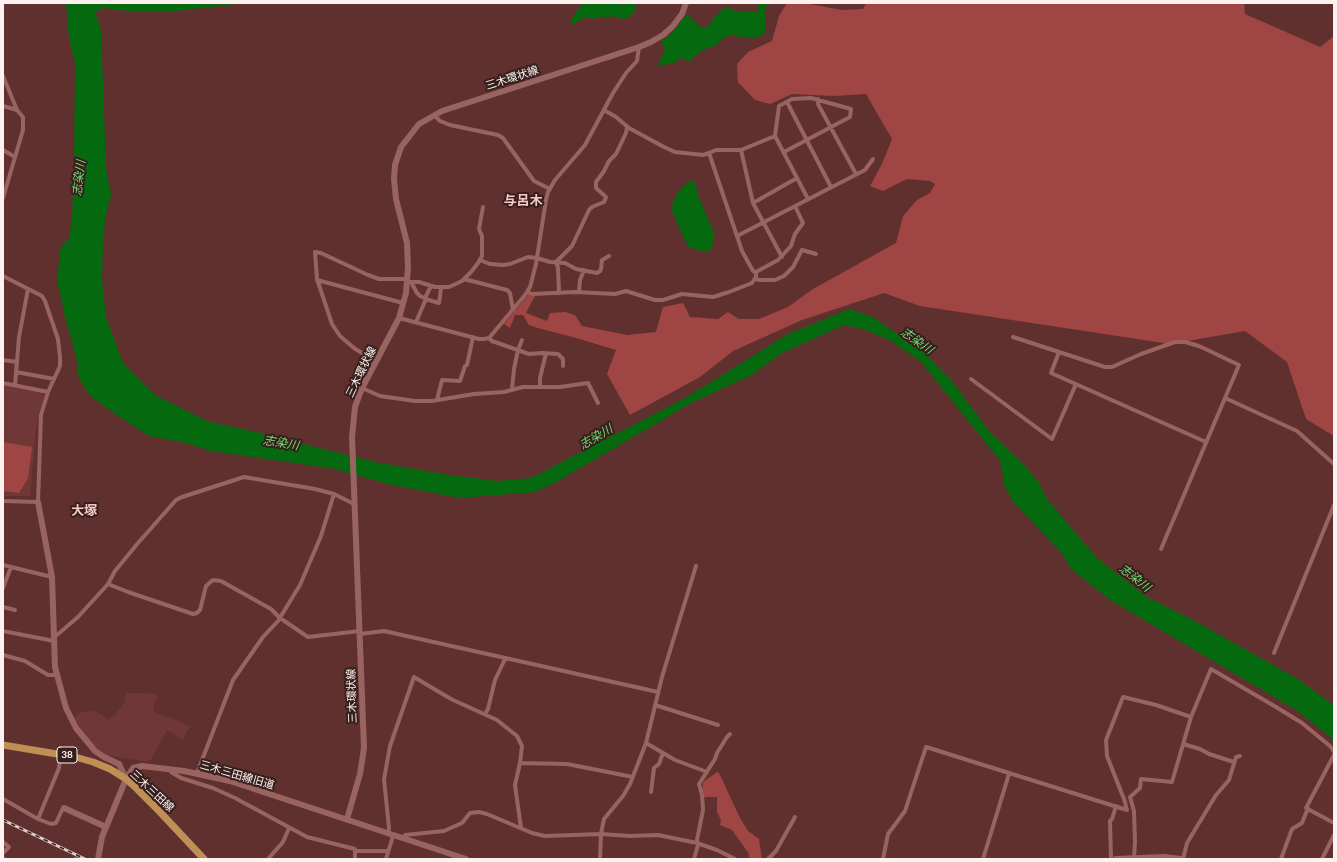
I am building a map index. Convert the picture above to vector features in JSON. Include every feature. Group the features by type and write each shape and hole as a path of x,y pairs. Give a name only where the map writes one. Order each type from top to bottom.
{"main road":[{"name":"三木環状線","path":"347,819 360,774 364,748 354,504 353,444 355,407 362,388 399,318 409,281 407,243 396,199 394,179 395,165 401,147 419,124 442,111 639,47 663,35 672,27 682,14 686,3"},
{"path":"38,502 52,577 57,675 66,708 76,728 104,758 118,764 126,779 100,843 98,859"},
{"name":"三木三田線","path":"3,745 75,757 94,762 110,769 126,779 160,812 204,859"},
{"name":"三木三田線旧道","path":"126,779 133,768 142,766 197,773 230,781 347,819"},
{"path":"64,808 106,827"},
{"path":"347,819 458,858 466,859"},
{"path":"1116,859 1164,857 1182,859"}],"street":[{"path":"399,318 484,339 489,338 514,310 527,292 534,273 546,200 550,188 585,145 622,80 637,60 639,47"},
{"path":"3,76 17,110 23,117 23,130 3,198"},
{"path":"784,152 850,117 851,109 811,98 792,99 778,106 775,136 808,199"},
{"path":"818,100 818,104 856,174"},
{"path":"787,102 831,187"},
{"path":"3,106 17,110"},
{"path":"604,110 616,117 627,127 676,152 703,155 716,150 741,150 775,136"},
{"path":"434,115 440,121 450,125 498,134 503,138 534,181 550,188"},
{"path":"556,262 572,246 589,210 592,207 604,202 606,197 596,188 596,182 604,172 609,161 616,154 626,133 627,127"},
{"path":"3,150 15,157"},
{"path":"741,150 754,203 782,257"},
{"path":"709,153 742,251 753,271 756,272"},
{"path":"737,236 865,170 873,159"},
{"path":"754,203 797,178"},
{"path":"376,362 354,348 340,336 332,324 317,280 315,252 321,253 379,279 419,282 441,288 449,287 456,285 464,279 482,256 482,236 479,229 483,206"},
{"path":"756,272 778,260 791,246 795,234 803,223 794,206"},
{"path":"755,279 775,280 784,276 793,267 802,250 816,254"},
{"path":"480,260 490,264 510,264 528,257 550,262 565,263 576,268 597,273 600,271 602,260 609,256"},
{"path":"556,262 558,268 559,293"},
{"path":"578,292 580,280 584,270"},
{"path":"527,292 532,294 578,292 614,294 626,291 655,300 663,300 682,294 713,297 752,283 755,279 756,272"},
{"path":"3,276 42,296 58,339 60,366 48,392 40,422 38,502 3,501"},
{"path":"464,279 507,290 510,293 514,310"},
{"path":"317,280 403,303"},
{"path":"409,281 417,293 425,298 439,303 441,288"},
{"path":"416,322 425,298 432,286"},
{"path":"15,385 19,337 28,289"},
{"path":"437,400 442,380 460,381 465,366 467,365 473,337"},
{"path":"1013,337 1106,367 1112,367 1141,354 1175,342 1185,342 1200,346 1239,365 1160,549"},
{"path":"489,338 492,341 529,354 558,354 563,359 563,366"},
{"path":"512,389 514,369 522,340"},
{"path":"1058,352 1051,373 1206,442"},
{"path":"540,387 540,378 546,353"},
{"path":"3,360 17,362"},
{"path":"16,372 54,379"},
{"path":"971,378 1052,439 1076,384"},
{"path":"3,383 48,392"},
{"path":"362,388 374,394 414,401 437,400 474,394 504,392 512,389 560,387 588,383 598,403"},
{"path":"1225,398 1297,431 1334,464"},
{"path":"3,632 54,638 78,617 108,584 115,571 138,543 176,500 182,497 244,477 334,494 354,504"},
{"path":"197,773 233,680 263,637 280,618 300,586 321,536 334,494"},
{"path":"1274,653 1334,505"},
{"path":"3,565 52,577"},
{"path":"600,859 601,834 604,819 623,796 633,777 646,743 658,692 696,566"},
{"path":"3,588 11,567"},
{"path":"108,584 193,614 200,610 206,586 213,580 221,581 271,609 280,618 308,637 384,631 658,692"},
{"path":"3,607 15,610"},
{"path":"3,655 25,661 48,675 57,675"},
{"path":"485,714 488,709 495,680 505,659"},
{"path":"1138,858 1135,842 1134,811 1130,797 1140,788 1141,779 1172,782 1184,744 1190,717 1211,669 1302,723 1330,746 1334,752"},
{"path":"386,859 390,835 384,779 390,746 414,677 451,699 497,720 517,736 522,746 515,785 521,828"},
{"path":"1127,810 1107,756 1106,740 1123,697 1156,705 1190,717"},
{"path":"655,705 718,725"},
{"path":"694,859 698,845 697,843 703,810 702,795 699,784 730,734"},
{"path":"646,743 675,760 707,772"},
{"path":"1184,744 1234,762"},
{"path":"883,859 888,834 904,811 926,747 1009,774 1134,811"},
{"path":"651,792 654,768 659,764 663,753"},
{"path":"38,819 59,768 60,754"},
{"path":"1281,859 1292,829 1302,823 1308,808 1306,808 1334,755"},
{"path":"1182,859 1187,843 1216,795 1229,780 1236,757 1240,756"},
{"path":"520,763 567,764 633,777"},
{"path":"171,769 171,772 181,778 217,790 307,837 350,847 355,849 355,851 387,851"},
{"path":"983,859 1009,774"},
{"path":"3,798 38,819 51,824 56,823 64,808"},
{"path":"1111,859 1110,821 1116,806"},
{"path":"1308,808 1334,823"},
{"path":"404,838 405,835 444,831 462,823 470,813 479,812 532,833 545,836 601,834 658,835 697,843 717,850 735,859"},
{"path":"768,859 776,851 795,818"},
{"path":"270,858 283,842 289,828"},
{"path":"1322,859 1334,835"},
{"path":"3,842 9,847 3,853"},
{"path":"355,851 355,859"}],"shaded area":[{"path":"787,3 804,3 842,10 863,9 866,3 1244,3 1245,14 1320,47 1334,36 1334,436 1306,419 1287,362 1245,331 1170,344 920,306 884,293 802,320 733,351 700,377 630,415 607,374 616,350 529,325 523,315 515,315 510,328 504,324 528,295 535,296 526,313 547,321 550,313 565,312 575,315 582,326 627,335 656,332 663,307 683,303 690,317 718,319 728,312 739,319 759,319 788,307 813,289 896,243 903,216 917,200 930,193 935,184 930,181 907,179 883,191 870,186 882,164 892,139 866,94 834,96 792,94 770,104 755,100 738,82 737,64 748,52 772,41 779,16"},
{"path":"3,384 42,392 44,396 36,427 30,496 3,496"},
{"path":"3,442 32,447 28,478 19,493 3,491"},
{"path":"126,693 147,693 158,696 153,709 155,712 192,727 187,731 183,740 167,730 150,762 105,755 91,743 73,718 82,712 95,711 109,720 121,708 124,703"},
{"path":"717,772 719,773 740,818 748,831 759,839 762,859 749,859 749,854 732,830 720,825 721,820 717,812 717,797 704,797 702,792 703,782"}],"water":[{"name":"志染川","path":"66,3 245,3 176,11 135,12 104,8 95,12 101,30 106,168 111,194 106,215 103,241 102,280 106,317 123,363 155,395 207,421 375,462 449,475 498,481 531,478 687,397 788,334 849,309 871,316 922,350 952,381 990,432 1026,467 1039,483 1047,499 1097,558 1147,597 1193,620 1298,679 1334,705 1334,740 1296,710 1110,600 1071,569 1061,552 1013,502 1004,485 1001,462 921,362 891,341 866,330 844,325 782,353 752,375 693,402 558,481 535,492 460,498 392,485 335,469 211,451 182,442 149,436 90,396 78,376 77,361 64,313 57,279 61,246 69,239 72,219 74,170 75,63 69,39"},
{"path":"583,3 614,3 622,5 627,3 635,3 635,10 630,17 623,19 613,16 606,18 601,16 593,19 586,17 576,22 571,27 572,18"},
{"path":"757,3 773,3 766,5 765,32 763,35 748,38 729,35 715,46 703,50 688,62 686,62 683,57 673,63 657,66 665,50 661,41 671,34 687,14 704,28 710,25 713,18 724,8 741,12 751,12 757,11 759,6"},
{"path":"691,181 695,181 698,195 714,233 714,240 711,250 704,252 688,247 672,211 673,201 678,192"}],"railway":[{"path":"3,820 85,859"}],"district":[{"name":"与呂木","path":"523,201"},
{"name":"大塚","path":"84,511"}]}
